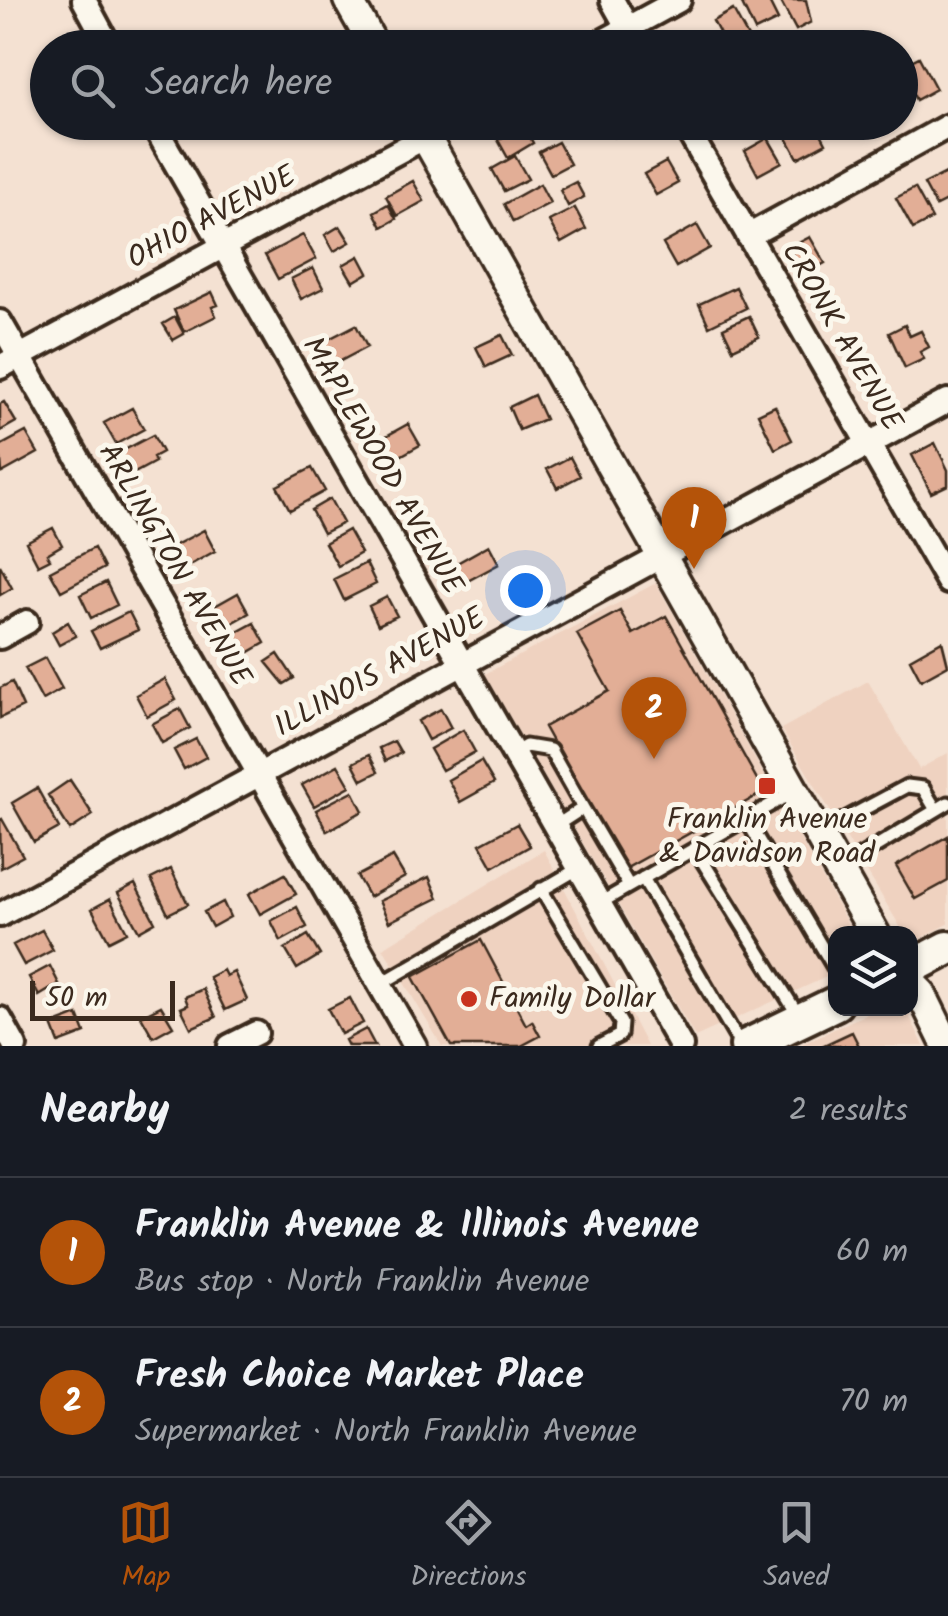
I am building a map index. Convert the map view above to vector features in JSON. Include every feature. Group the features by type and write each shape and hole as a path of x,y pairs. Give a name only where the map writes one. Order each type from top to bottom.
{"main road":[{"path":"918,964 948,948"},
{"path":"744,1046 828,1007"}],"street":[{"path":"84,0 100,30"},
{"path":"348,0 365,30"},
{"path":"612,0 629,30"},
{"path":"643,30 679,0"},
{"path":"748,236 948,126"},
{"name":"MAPLEWOOD AVENUE","path":"162,140 681,1046"},
{"name":"OHIO AVENUE","path":"10,362 222,246 404,140"},
{"path":"427,140 870,926"},
{"name":"CRONK AVENUE","path":"693,140 948,582"},
{"name":"ARLINGTON AVENUE","path":"0,322 10,362 260,774 414,1046"},
{"name":"ILLINOIS AVENUE","path":"0,915 948,401"},
{"path":"0,637 27,622"},
{"path":"918,990 947,1046"},
{"path":"0,1019 15,1046"},
{"path":"230,1046 256,1034"}],"lane":[{"path":"514,753 526,746 550,750 629,886"},
{"path":"817,834 907,786 923,788 936,810"},
{"path":"600,904 793,792"},
{"path":"838,869 948,803"},
{"path":"557,825 583,808"},
{"path":"746,818 828,958"},
{"path":"695,848 800,1019"},
{"path":"379,984 581,868"},
{"path":"644,878 744,1046"},
{"path":"542,889 621,1023 620,1035 599,1046"}],"shaded area":[{"path":"656,583 849,926 828,926 828,976 695,1037 485,674"},
{"path":"868,681 919,769 948,753 948,924 918,940 918,926 900,926 781,729"},
{"path":"544,850 647,1046 442,1046 383,948"},
{"path":"862,1016 909,1016 924,1046 798,1046"}],"building":[{"path":"768,0 778,20 755,30 742,4"},
{"path":"780,0 806,0 811,22 796,30"},
{"path":"733,10 744,30 718,30 713,21"},
{"path":"918,58 936,89 918,99"},
{"path":"498,140 531,140 533,143 508,158"},
{"path":"769,140 782,162 758,175 745,151"},
{"path":"788,140 824,140 826,143 798,158"},
{"path":"558,142 570,164 551,174 539,152"},
{"path":"515,156 528,179 504,191 492,169"},
{"path":"666,162 678,183 656,195 644,174"},
{"path":"946,173 948,200 936,206 924,184"},
{"path":"413,181 424,201 397,216 386,196"},
{"path":"576,182 584,197 568,206 560,190"},
{"path":"540,184 550,203 513,222 504,204"},
{"path":"915,188 932,219 913,229 896,198"},
{"path":"388,204 396,219 382,227 374,212"},
{"path":"575,208 586,229 561,243 549,221"},
{"path":"697,225 710,248 676,267 663,244"},
{"path":"340,226 350,242 334,251 325,235"},
{"path":"303,235 316,259 278,279 265,255"},
{"path":"810,237 825,263 803,275 789,248"},
{"path":"359,256 368,273 353,282 343,265"},
{"path":"313,268 323,288 301,299 291,279"},
{"path":"736,287 746,308 709,326 699,304"},
{"path":"212,292 218,305 212,307 216,316 184,332 174,310"},
{"path":"749,316 759,337 733,349 723,328"},
{"path":"175,317 184,334 173,340 163,324"},
{"path":"356,325 367,347 329,367 323,355 328,352 323,342"},
{"path":"905,325 910,336 921,331 929,347 920,352 924,359 905,368 889,333"},
{"path":"502,335 512,355 486,367 476,347"},
{"path":"534,395 545,419 519,430 509,407"},
{"path":"4,402 16,422 0,431 0,404"},
{"path":"775,406 792,440 775,449 758,414"},
{"path":"132,408 144,429 116,444 104,423"},
{"path":"408,424 420,445 384,465 372,444"},
{"path":"26,432 38,453 2,473 0,446"},
{"path":"153,435 162,452 153,457 155,462 127,477 115,455"},
{"path":"935,443 948,470 948,485 931,493 912,455"},
{"path":"570,457 580,476 557,488 547,469"},
{"path":"312,468 325,491 290,510 277,486"},
{"path":"330,499 343,523 323,533 311,510"},
{"path":"53,528 62,545 47,554 50,559 38,565 26,542"},
{"path":"204,530 215,551 181,570 170,548"},
{"path":"348,530 361,553 338,566 325,543"},
{"path":"489,545 499,564 460,585 450,567"},
{"path":"94,548 104,568 61,591 50,571"},
{"path":"366,563 376,584 344,600 334,579"},
{"path":"0,565 12,588 0,595"},
{"path":"106,582 117,605 91,618 80,595"},
{"path":"238,593 249,613 217,631 206,611"},
{"path":"387,597 397,616 378,625 369,606"},
{"path":"620,611 633,634 666,616 764,792 623,870 544,727 609,691 577,634"},
{"path":"129,612 138,630 100,648 91,631"},
{"path":"68,622 76,636 59,645 52,632"},
{"path":"254,623 265,643 239,658 228,637"},
{"path":"942,641 948,665 921,680 910,659"},
{"path":"278,654 294,678 284,684 266,662"},
{"path":"45,658 62,689 42,700 25,668"},
{"path":"165,679 176,700 147,716 136,695"},
{"path":"12,682 23,707 0,718 0,688"},
{"path":"180,709 190,728 162,743 152,724"},
{"path":"441,709 451,728 428,740 418,721"},
{"path":"463,730 475,752 442,770 430,749"},
{"path":"196,739 206,757 184,769 174,750"},
{"path":"394,741 401,753 385,761 379,748"},
{"path":"369,755 378,772 362,780 353,763"},
{"path":"481,761 494,783 460,802 448,780"},
{"path":"338,765 350,786 314,806 302,785"},
{"path":"70,780 93,815 70,830 48,795"},
{"path":"37,788 59,828 34,842 12,803"},
{"path":"353,791 363,811 327,831 316,810"},
{"path":"0,820 23,856 1,868"},
{"path":"517,824 530,846 493,867 480,844"},
{"path":"948,836 948,881 915,899 896,866"},
{"path":"393,857 405,877 369,897 357,876"},
{"path":"171,869 188,904 168,914 151,879"},
{"path":"285,874 296,894 260,914 249,894"},
{"path":"429,877 438,898 389,922 379,901"},
{"path":"135,884 155,922 139,931 118,893"},
{"path":"110,899 127,932 109,941 92,909"},
{"path":"223,902 230,917 212,927 204,912"},
{"path":"297,907 307,927 281,941 271,921"},
{"path":"42,930 53,950 24,965 13,945"},
{"path":"308,935 320,955 297,969 285,949"},
{"name":"Family Dollar","path":"481,940 526,1025 532,1021 540,1036 521,1046 451,1046 413,977"},
{"path":"50,966 59,984 39,996 29,977"},
{"path":"223,970 226,976 234,972 247,1000 225,1010 209,977"},
{"path":"203,989 216,1017 191,1028 181,1008 188,1005 185,997"},
{"path":"350,998 363,1023 341,1034 328,1009"},
{"path":"161,1006 173,1026 153,1037 141,1016"},
{"path":"78,1015 85,1033 59,1043 52,1025"},
{"path":"366,1029 375,1046 348,1046 345,1040"},
{"path":"852,1032 859,1046 822,1046"}],"place":[{"name":"Franklin Avenue & Illinois Avenue","path":"694,569"},
{"name":"Fresh Choice Market Place","path":"654,759"},
{"name":"Franklin Avenue & Davidson Road","path":"767,786"},
{"name":"Family Dollar","path":"469,999"}]}
